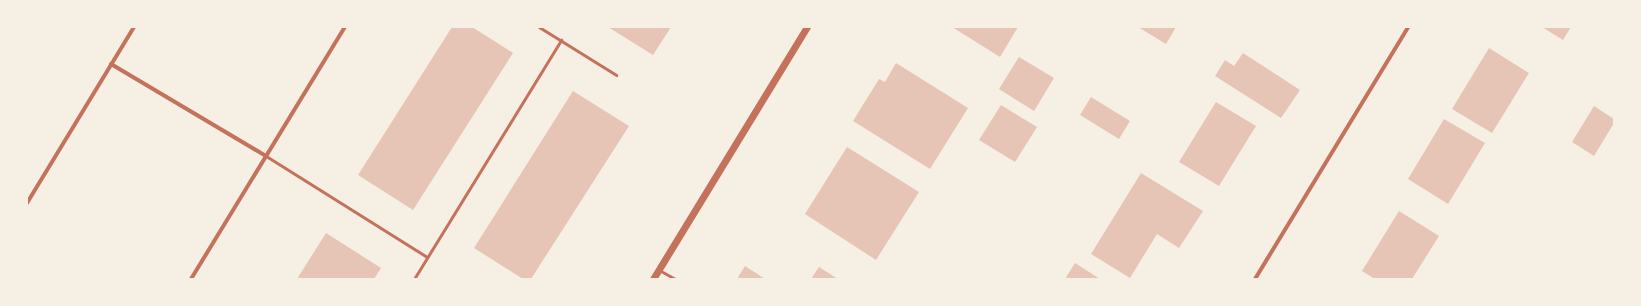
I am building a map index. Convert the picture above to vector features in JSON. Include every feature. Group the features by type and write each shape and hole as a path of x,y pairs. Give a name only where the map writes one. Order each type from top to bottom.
{"street":[{"path":"27,203 134,27"},
{"path":"190,279 345,27"},
{"path":"653,279 808,27"},
{"path":"1255,279 1408,27"},
{"path":"111,64 266,156"}],"lane":[{"path":"539,27 616,74"},
{"path":"414,279 561,40"},
{"path":"266,156 427,258"},
{"path":"659,270 675,279"}],"building":[{"path":"452,27 472,27 513,53 413,210 358,175"},
{"path":"608,27 671,27 653,55"},
{"path":"952,27 1018,27 1000,57"},
{"path":"1138,27 1176,27 1166,44"},
{"path":"1542,27 1571,27 1563,40"},
{"path":"1489,48 1529,73 1492,133 1452,109"},
{"path":"1243,53 1300,90 1281,118 1215,76 1225,60 1234,66"},
{"path":"1019,57 1054,78 1034,111 999,89"},
{"path":"896,63 968,108 930,169 853,121 879,79 885,82"},
{"path":"573,91 629,126 531,279 523,279 474,248"},
{"path":"1091,97 1130,121 1119,139 1080,115"},
{"path":"1216,102 1256,126 1219,186 1179,162"},
{"path":"1001,105 1037,127 1015,162 979,140"},
{"path":"1594,106 1614,119 1614,123 1594,156 1572,142"},
{"path":"1444,119 1485,143 1448,204 1408,179"},
{"path":"847,147 919,192 876,260 805,214"},
{"path":"1141,173 1203,211 1179,248 1157,234 1130,278 1091,254"},
{"path":"1399,211 1439,236 1412,279 1375,279 1362,271"},
{"path":"326,233 381,268 374,279 297,279"},
{"path":"1075,263 1100,279 1065,279"},
{"path":"745,266 765,279 737,279"},
{"path":"819,267 838,279 811,279"}]}
